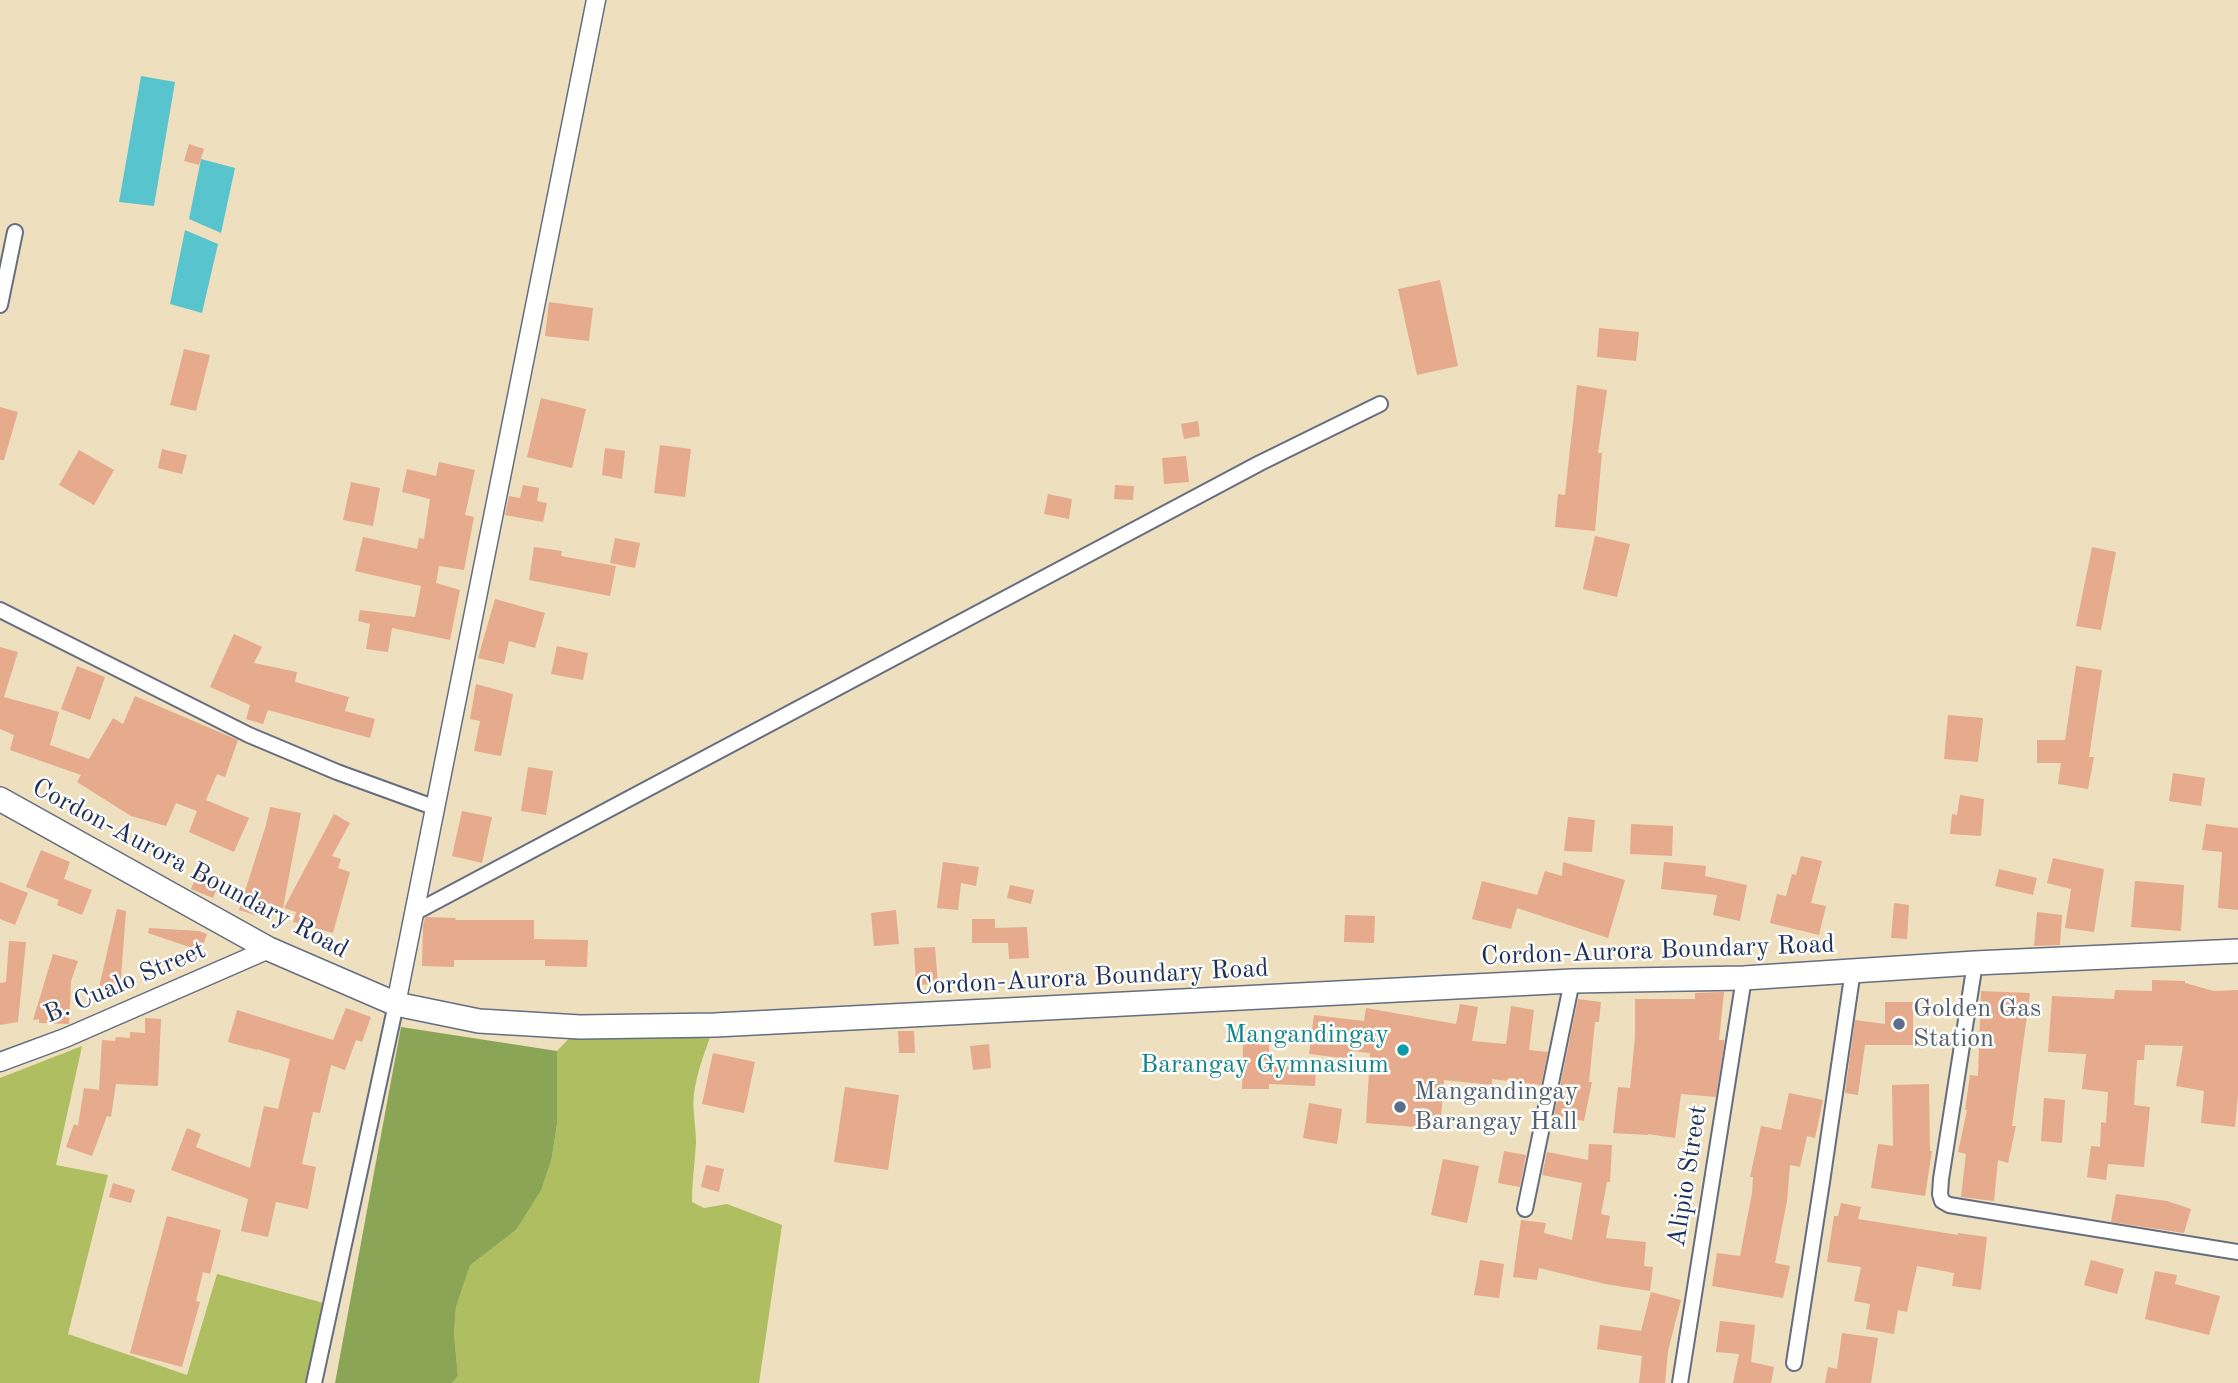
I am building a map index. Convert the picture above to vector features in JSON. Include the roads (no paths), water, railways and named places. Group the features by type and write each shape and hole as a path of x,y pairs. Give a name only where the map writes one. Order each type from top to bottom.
{"main road":[{"name":"Cordon-Aurora Boundary Road","path":"0,799 269,949 396,1004 480,1021 505,1023 580,1027 702,1025 1572,981 1744,978 1975,963 2238,951"}],"street":[{"path":"314,1383 436,808 596,0"},
{"path":"0,305 15,232"},
{"path":"414,913 1260,463 1380,404"},
{"path":"0,610 249,735 337,772 436,808"},
{"name":"B. Cualo Street","path":"0,1062 65,1038 269,949"},
{"path":"1975,963 1941,1180 1942,1201 1949,1205 2238,1252"},
{"path":"1794,1363 1853,970"},
{"name":"Alipio Street","path":"1679,1383 1744,978"},
{"path":"1525,1209 1572,981"}],"water":[{"path":"141,76 175,82 154,206 119,202"},
{"path":"201,159 235,168 221,233 189,219"},
{"path":"185,230 218,244 202,313 170,304"}],"place":[{"name":"Golden Gas Station","path":"1899,1024"},
{"name":"Mangandingay Barangay Gymnasium","path":"1403,1050"},
{"name":"Mangandingay Barangay Hall","path":"1400,1107"}]}
